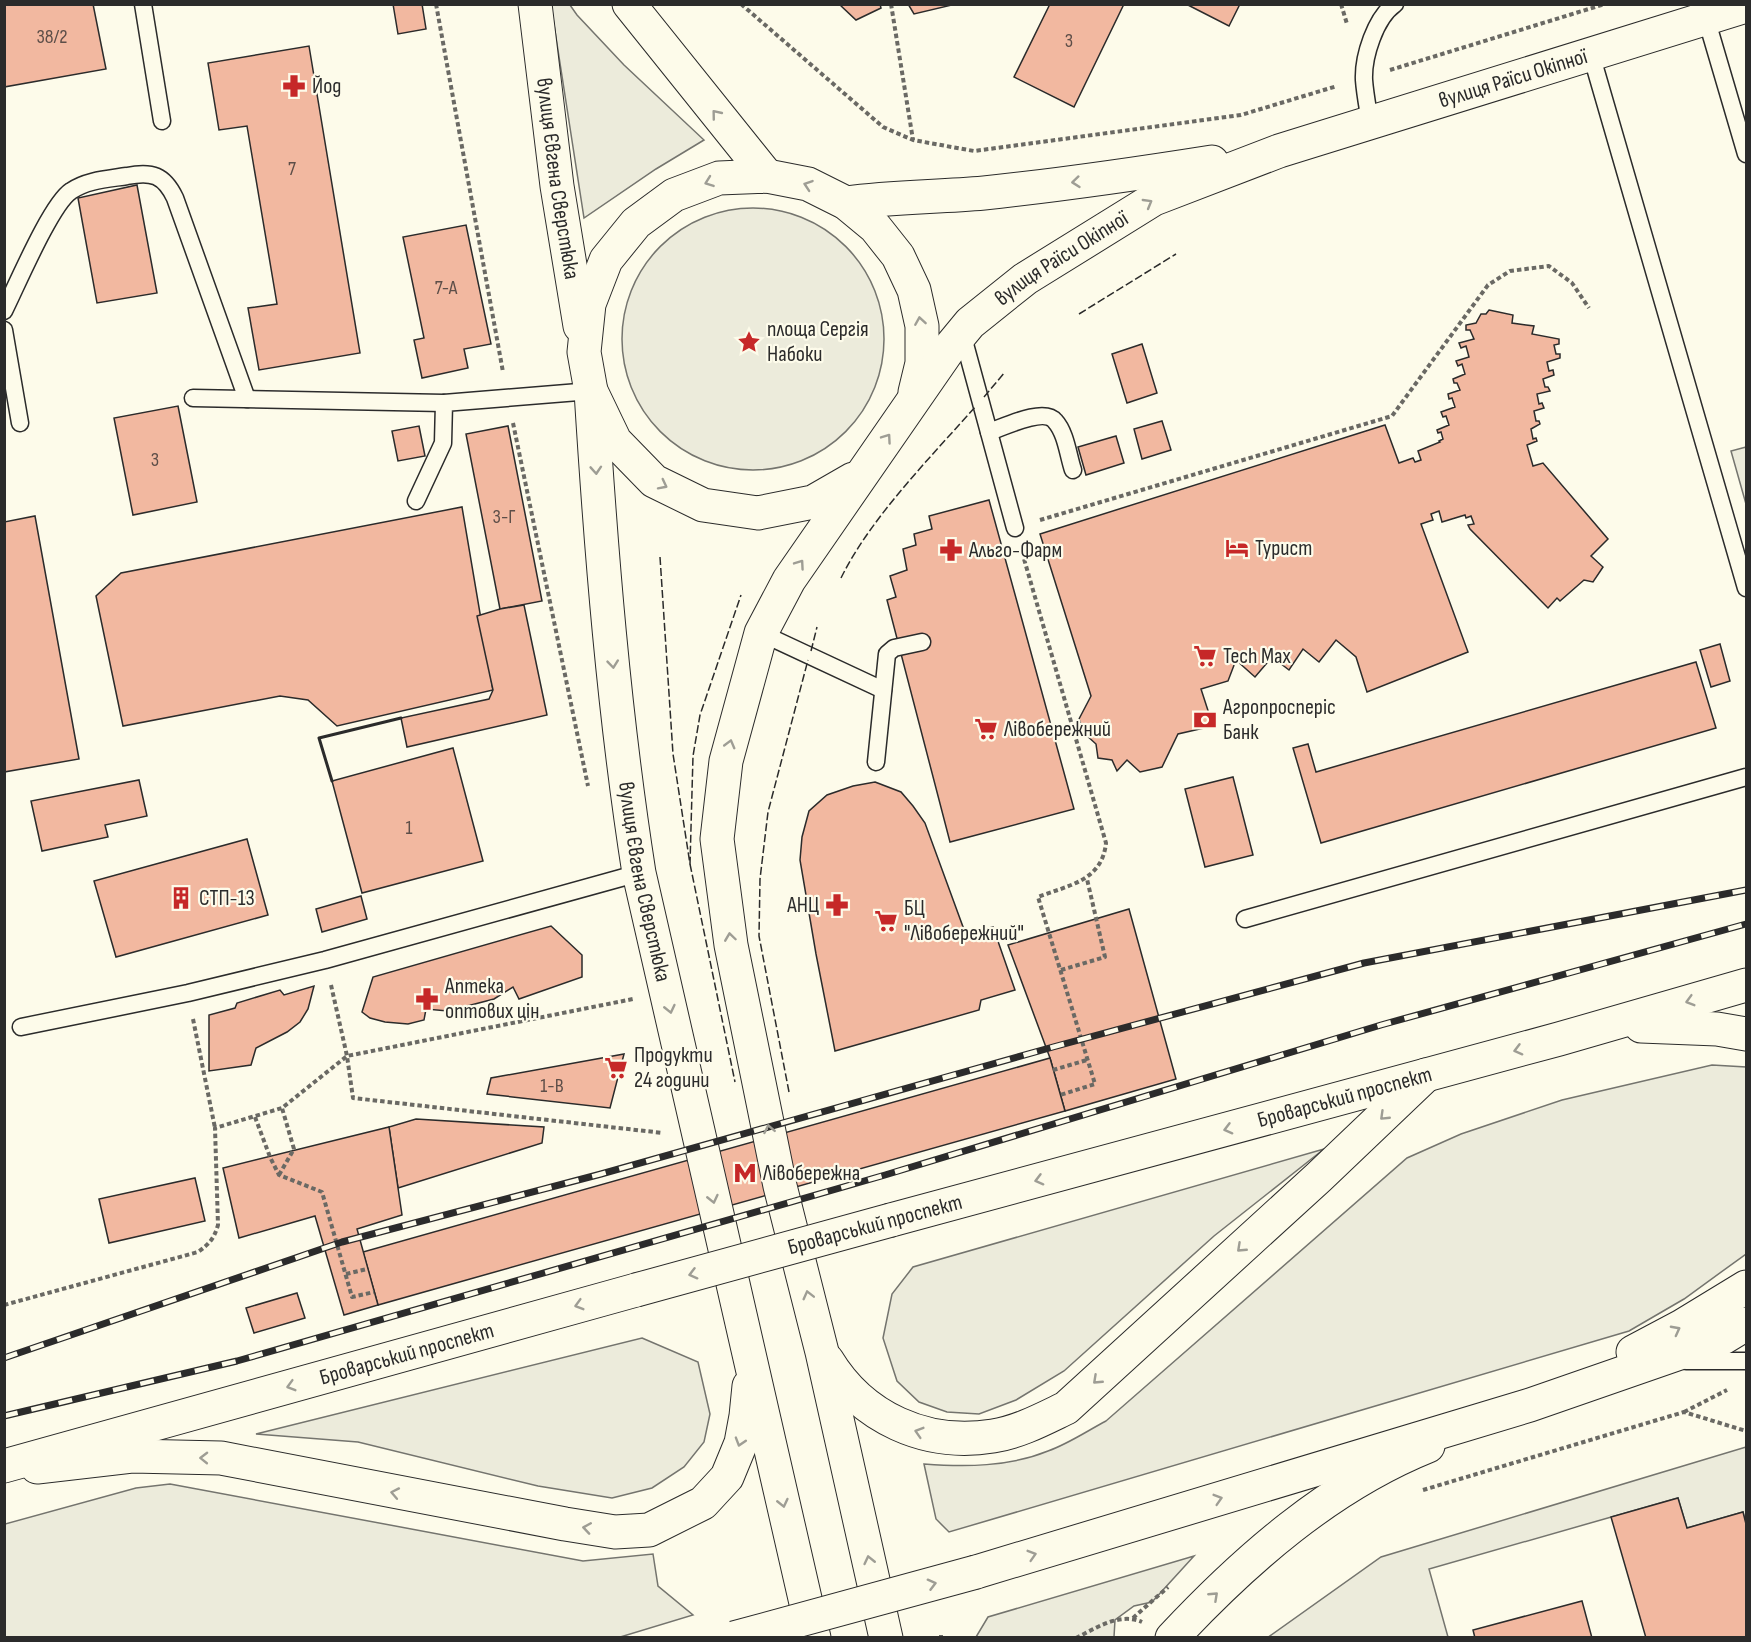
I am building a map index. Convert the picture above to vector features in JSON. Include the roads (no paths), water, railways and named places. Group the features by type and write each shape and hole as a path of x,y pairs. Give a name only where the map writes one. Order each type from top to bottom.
{"main road":[{"name":"вулиця Євгена Сверстюка","path":"535,4 557,186 584,352"},
{"path":"629,4 767,176"},
{"name":"вулиця Раїси Окіпної","path":"914,400 970,323 1025,279 1154,199 1279,151 1746,6"},
{"name":"вулиця Раїси Окіпної","path":"846,203 890,197 982,193 1089,181 1279,151"},
{"path":"861,475 813,502 758,513 704,506 654,481 615,441 591,391 584,352 589,304 606,260 636,223 674,195 719,178 767,176 808,184 846,203 875,227 898,256 914,290 922,326 922,363 914,400 789,580 761,633 726,761 717,839 731,945 780,1186 822,1352 886,1638"},
{"name":"вулиця Євгена Сверстюка","path":"591,391 599,524 626,793 639,873 814,1638"},
{"name":"Броварський проспект","path":"4,1467 636,1290 1426,1075 1746,985"},
{"path":"1597,1028 1651,1025 1717,1029 1746,1034"},
{"path":"822,1352 832,1368 855,1394 886,1420 944,1438 994,1436 1019,1429 1066,1408 1319,1177 1426,1075"},
{"path":"1172,1638 1211,1598 1290,1528 1349,1485 1415,1452 1530,1405 1682,1326 1746,1287"},
{"path":"734,1638 976,1572 1530,1405 1722,1338 1746,1324"},
{"path":"4,1472 132,1456 221,1458 565,1524 615,1532 649,1530 703,1503 727,1477 741,1443 751,1364"}],"lane":[{"path":"143,4 162,121"},
{"path":"1370,122 1364,78 1371,37 1387,10 1395,4"},
{"path":"1706,18 1746,154"},
{"path":"1591,54 1746,588"},
{"path":"4,311 62,198 86,183 136,174 154,175 168,183 175,198 247,399"},
{"path":"4,330 20,423"},
{"path":"962,333 1015,528"},
{"path":"192,398 444,403 591,391"},
{"path":"416,501 442,443 444,403"},
{"path":"989,432 1038,416 1050,416 1061,432 1073,470"},
{"path":"761,633 883,690"},
{"path":"876,762 885,659 890,650 922,642"},
{"path":"1245,919 1746,777"},
{"path":"21,1028 188,993 325,960 639,873"},
{"path":"1661,1360 1746,1361"}],"railway":[{"path":"4,1358 342,1242 601,1174 1053,1047 1364,963 1746,890"},
{"path":"4,1416 237,1361 885,1175 1381,1025 1746,924"}],"place":[{"name":"Йод","path":"294,86"},
{"name":"площа Сергія Набоки","path":"749,342"},
{"name":"Турист","path":"1237,548"},
{"name":"Альго-Фарм","path":"951,550"},
{"name":"Tech Max","path":"1205,656"},
{"name":"Агропросперіс Банк","path":"1205,720"},
{"name":"Лівобережний","path":"986,729"},
{"name":"СТП-13","path":"181,898"},
{"name":"АНЦ","path":"837,905"},
{"name":"БЦ \"Лівобережний\"","path":"886,921"},
{"name":"Аптека оптових цін","path":"427,999"},
{"name":"Продукти 24 години","path":"616,1068"},
{"name":"Лівобережна","path":"745,1173"}]}
